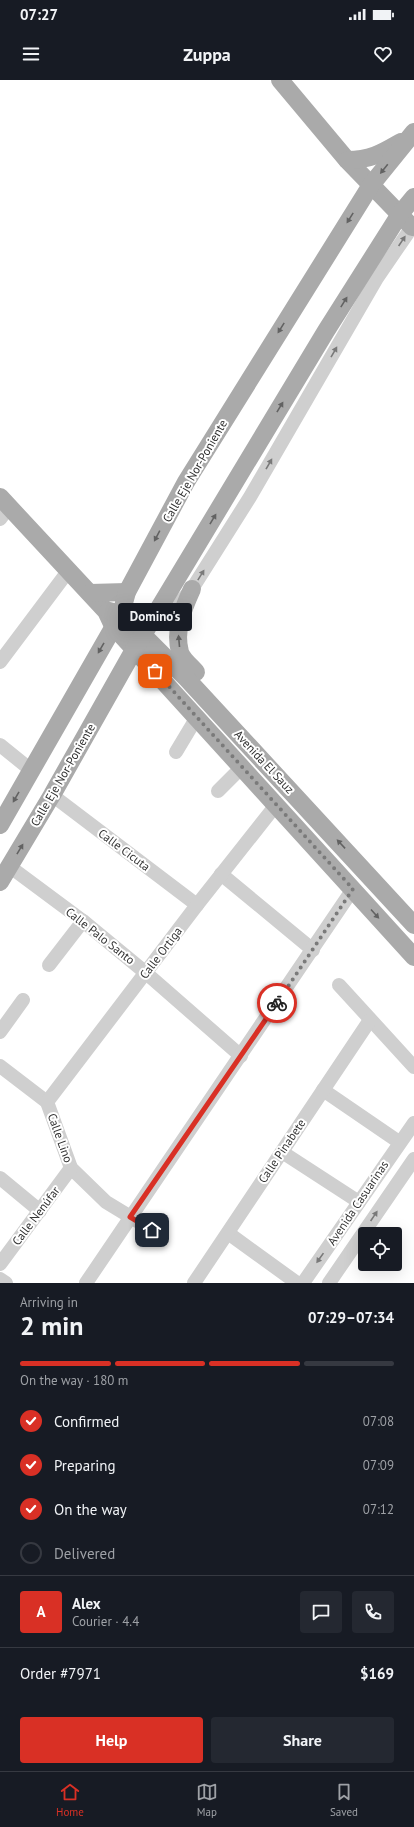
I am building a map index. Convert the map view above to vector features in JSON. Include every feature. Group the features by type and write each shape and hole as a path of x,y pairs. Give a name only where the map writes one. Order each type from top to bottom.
{"main road":[{"path":"280,80 347,160 409,222"},
{"path":"347,160 363,160 376,156 412,135"},
{"name":"Calle Eje Nor-Poniente","path":"0,825 186,482 371,185 412,135"},
{"name":"Calle Eje Nor-Poniente","path":"0,882 52,795 143,634 326,331 409,222 414,197"},
{"name":"Avenida El Sauz","path":"3,508 69,570 113,617 143,634 216,710 414,925"},
{"path":"192,589 180,617 178,636 180,654 214,693 216,710"},
{"path":"90,593 127,592"},
{"name":"Avenida El Sauz","path":"143,634 197,717 414,957"},
{"path":"240,765 251,748"},
{"path":"349,885 361,866"}],"street":[{"path":"143,634 179,603 192,589 250,497 409,222"},
{"path":"0,662 69,570"},
{"path":"176,752 197,717"},
{"path":"0,745 31,770"},
{"path":"218,791 240,765"},
{"name":"Calle Cicuta","path":"52,795 196,905"},
{"name":"Calle Ortiga","path":"47,1102 196,905 276,805"},
{"name":"Calle Palo Santo","path":"9,866 83,921 146,973 241,1056"},
{"path":"221,874 313,950"},
{"path":"86,1283 313,950 349,885"},
{"path":"49,965 83,921"},
{"path":"339,985 414,1067"},
{"path":"0,1032 23,1000"},
{"name":"Calle Pinabete","path":"194,1283 370,1020"},
{"name":"Calle Lino","path":"0,1066 47,1102 71,1168 106,1202 162,1236"},
{"path":"323,1090 400,1142"},
{"name":"Avenida Casuarinas","path":"303,1283 414,1123"},
{"path":"282,1152 358,1202"},
{"name":"Avenida Casuarinas","path":"329,1283 414,1159"},
{"name":"Calle Nenúfar","path":"0,1264 71,1168"},
{"path":"0,1178 40,1211"},
{"path":"228,1233 297,1283"},
{"path":"0,1279 6,1283"}],"way so far":[{"path":"155,671 353,889 277,1003"}],"place":[{"name":"Domino's","path":"155,671"}],"route":[{"path":"152,1230 130,1217 277,1003"}]}
